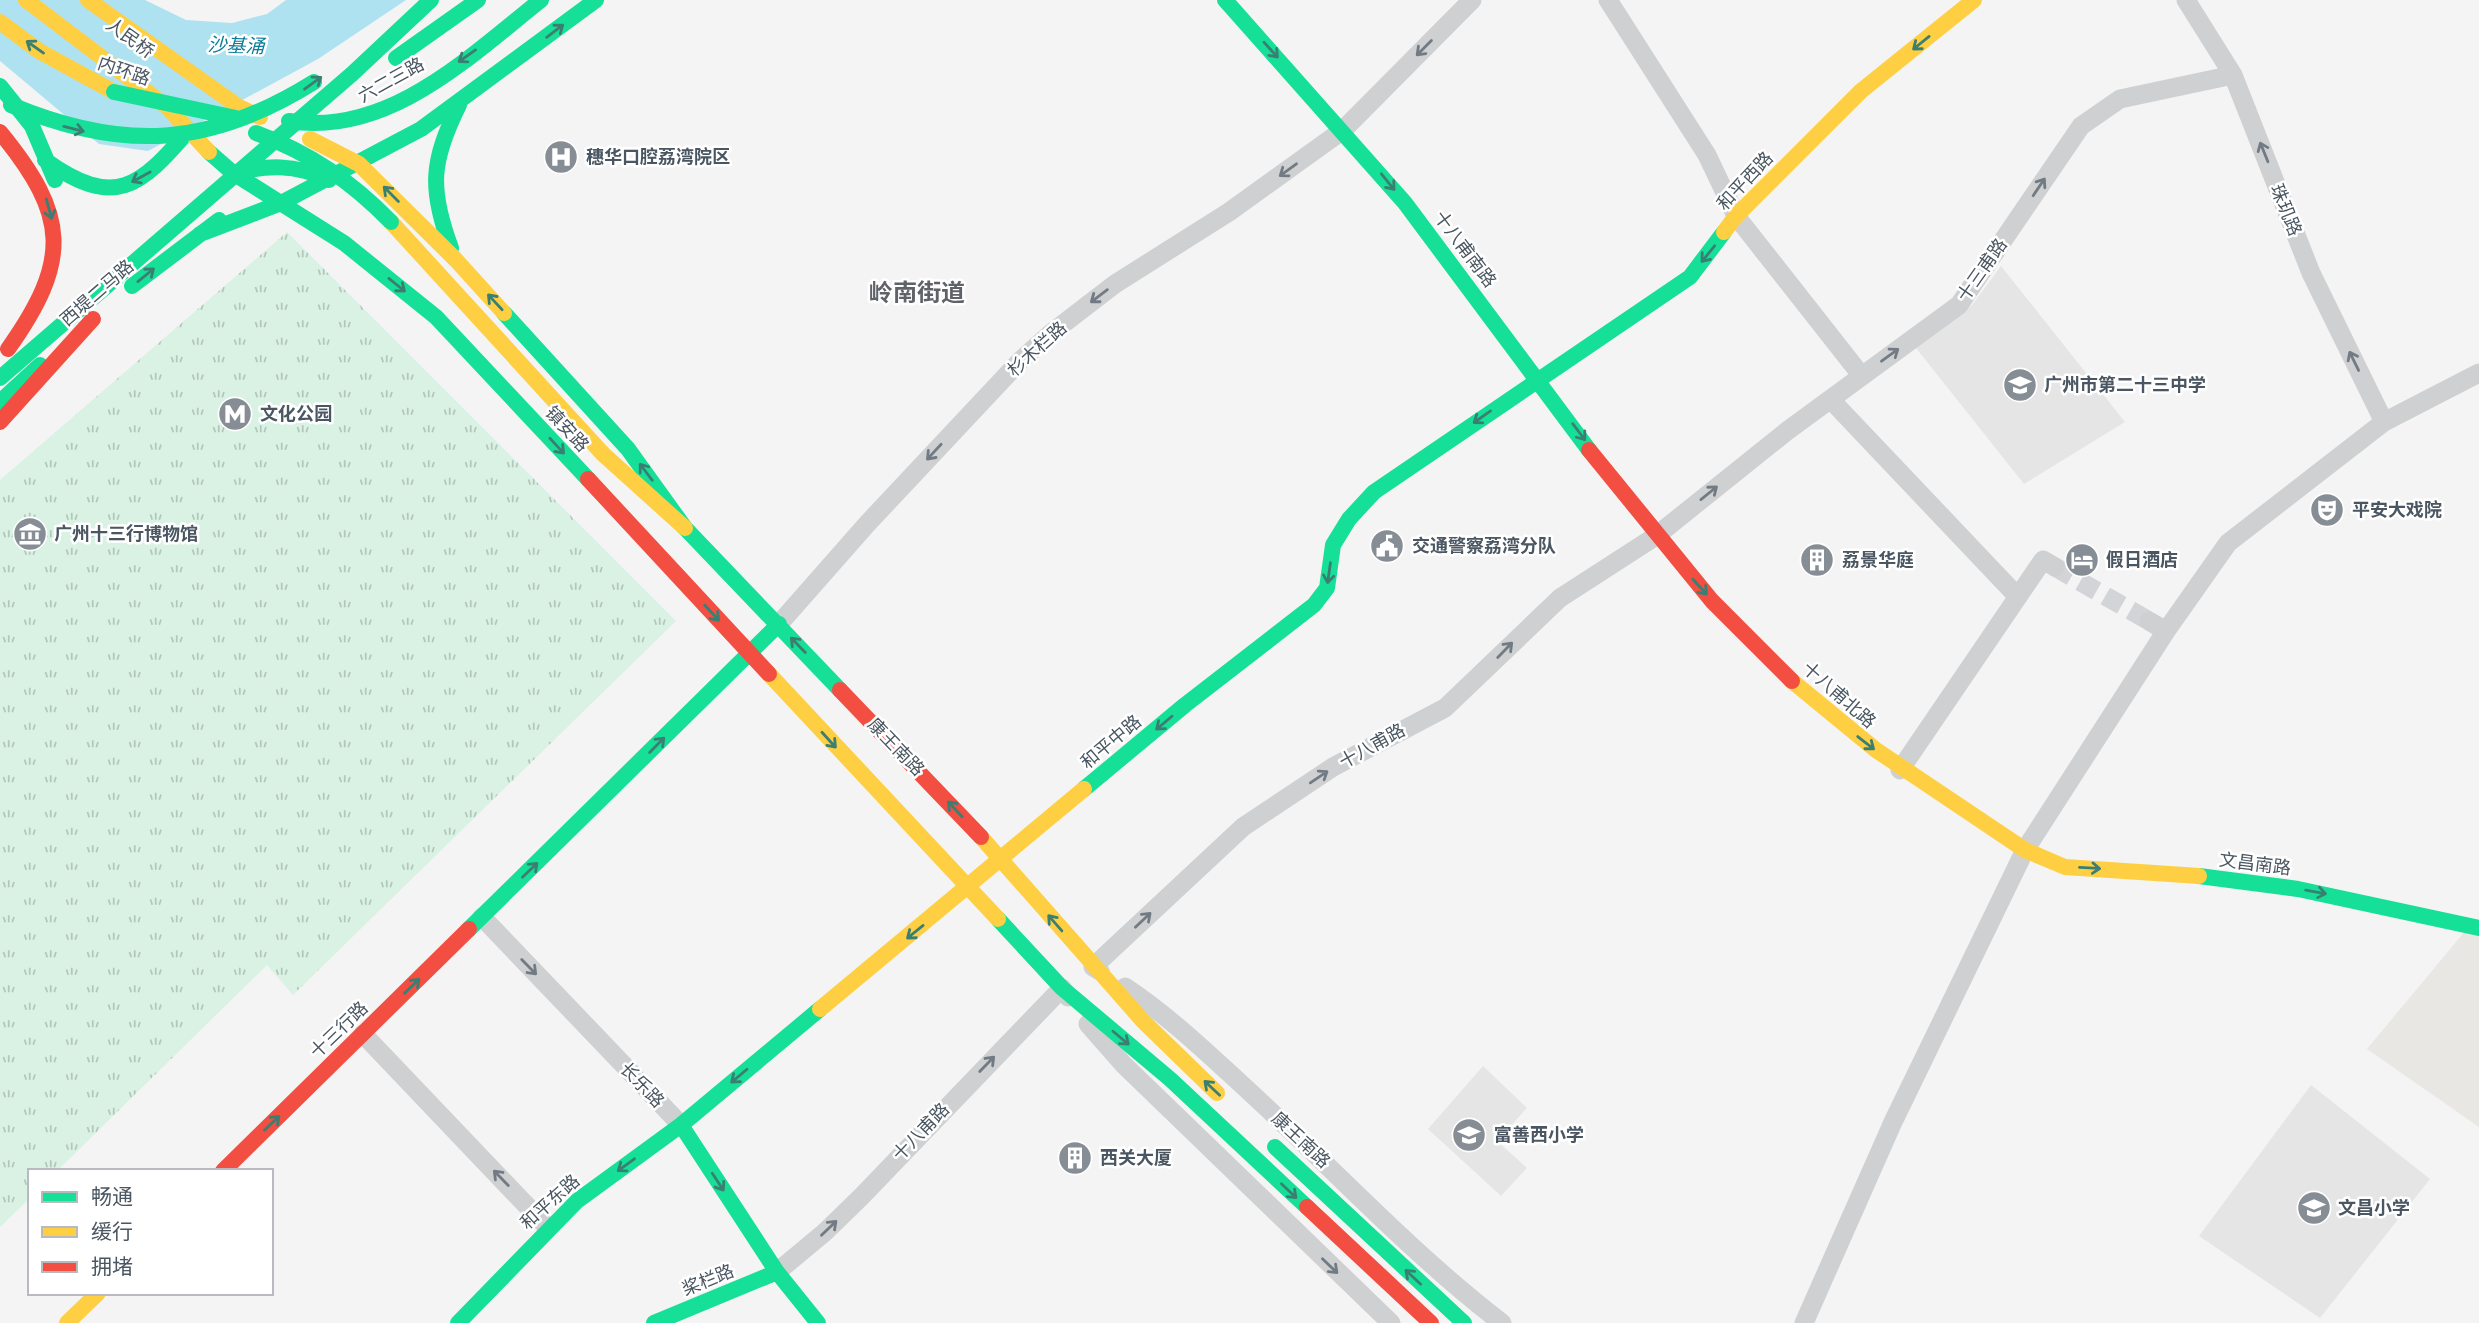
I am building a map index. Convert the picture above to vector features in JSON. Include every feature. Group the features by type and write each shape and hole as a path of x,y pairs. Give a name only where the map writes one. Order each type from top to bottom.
{"main road":[{"name":"人民桥","path":"26,0 159,100 214,158 267,186 281,203 344,243"},
{"name":"人民桥","path":"44,0 168,88 208,94 239,107"},
{"path":"88,0 208,94"},
{"path":"0,97 44,120 96,134 177,136 225,128 295,96 419,0"},
{"path":"0,378 352,74 431,0"},
{"name":"内环路","path":"0,22 39,51 114,92 240,119 284,114 323,98 380,68 478,0"},
{"name":"六二三路","path":"239,107 303,124 354,121 397,102 491,38 541,0"},
{"path":"267,186 323,182 421,129 596,0"},
{"name":"十八甫南路","path":"1225,0 1343,130 1428,232 1656,536"},
{"name":"和平西路","path":"1538,378 1690,277 1736,216 1861,91 1974,0"},
{"path":"491,38 510,64"},
{"path":"0,86 32,127 63,200"},
{"path":"114,92 155,110 243,129 309,154 352,181 603,454 685,528"},
{"path":"456,260 437,208 433,177 438,149 461,101"},
{"path":"200,234 267,186 279,174 282,155 270,136 239,107"},
{"name":"镇安路","path":"239,107 359,164 456,260 628,449 685,528 779,624"},
{"path":"0,115 45,160 84,185 104,188 123,186 142,179 158,167 189,130"},
{"path":"0,132 27,164 42,188 51,214 55,245 51,272 43,297 3,347"},
{"path":"200,234 281,203 359,164"},
{"path":"3,347 180,205 209,184 238,172 271,166 304,169 343,187 391,222"},
{"path":"200,234 265,225"},
{"path":"287,225 344,243"},
{"name":"西堤二马路","path":"0,422 47,371 74,334 200,234"},
{"name":"镇安路","path":"344,243 451,332 750,653"},
{"path":"3,347 47,298 70,254"},
{"path":"0,388 74,334"},
{"path":"0,402 74,334"},
{"name":"和平中路","path":"681,1125 1185,705 1314,605 1327,588 1333,545 1349,519 1374,492 1538,378"},
{"name":"十八甫北路","path":"1656,536 1748,638 1831,715 1900,770 2015,841 2025,850"},
{"path":"482,918 779,624"},
{"name":"康王南路","path":"779,624 1001,860 1093,967 1175,1054 1232,1107"},
{"path":"750,653 1062,988 1170,1079 1431,1323"},
{"name":"文昌南路","path":"2025,850 2065,867 2175,873 2298,889 2479,928"},
{"name":"十三行路","path":"225,1169 482,918"},
{"name":"和平东路","path":"458,1323 548,1227 577,1201 681,1125"},
{"name":"长乐路","path":"681,1125 777,1272 818,1323"},
{"name":"康王南路","path":"1260,1133 1464,1323"},
{"name":"桨栏路","path":"654,1323 777,1272"},
{"path":"67,1323 96,1295"}],"street":[{"name":"杉木栏路","path":"779,624 884,506 1020,361 1050,334 1115,285 1229,212 1343,130 1472,0"},
{"path":"1608,0 1707,155 1736,216 1861,375"},
{"name":"珠玑路","path":"2186,0 2233,75 2311,273 2384,422"},
{"name":"十三甫路","path":"1656,536 1787,432 1832,401 1861,375 1959,305 2081,126 2120,99 2233,75"},
{"path":"0,154 24,185 34,206 39,247 39,270 33,288 3,347"},
{"path":"1804,1323 1893,1122 2025,850 2157,626 2228,543 2384,422 2479,373"},
{"path":"1832,401 2018,597"},
{"name":"十八甫路","path":"1093,967 1243,827 1333,767 1445,708 1541,613 1656,536"},
{"path":"1900,770 2018,597 2049,564"},
{"name":"长乐路","path":"482,918 681,1125"},
{"name":"康王南路","path":"1093,967 1178,1026 1440,1271 1502,1323"},
{"path":"1062,988 1104,1044 1124,1065 1391,1323"},
{"name":"十八甫路","path":"777,1272 843,1215 1062,988"},
{"path":"363,1034 548,1227"}],"shaded area":[{"name":"广州市第二十三中学","path":"2001,266 2125,422 2024,484 1916,348 1972,305"},
{"path":"2466,930 2479,936 2479,1127 2367,1049"},
{"name":"富善西小学","path":"1483,1066 1527,1108 1497,1141 1527,1168 1501,1196 1428,1129"},
{"name":"文昌小学","path":"2311,1085 2430,1179 2320,1318 2199,1236"}],"green space":[{"name":"文化公园","path":"287,232 676,621 293,995 267,965 59,1169 28,1169 28,1200 0,1227 0,480"}],"water":[{"name":"沙基涌","path":"0,0 145,0 186,20 232,23 267,14 286,0 406,0 318,59 148,151 99,144 0,61"}],"tunnel":[{"path":"2055,567 2149,621"}],"traffic: fast":[{"path":"0,378 352,74 431,0"},
{"path":"396,58 478,0"},
{"path":"289,121 325,123 360,117 393,105 456,68 541,0"},
{"path":"200,234 281,203 421,129 596,0"},
{"path":"1225,0 1405,203 1589,450"},
{"path":"11,105 91,130 129,136 166,136 239,120 276,104 314,82"},
{"path":"0,86 32,126 55,180"},
{"path":"114,92 236,118"},
{"path":"451,248 439,209 436,175 443,143 459,105"},
{"path":"45,160 90,184 108,188 125,185 156,166 189,130"},
{"path":"256,133 312,159 329,170 361,194 391,222"},
{"path":"209,152 233,173 344,243 436,317 588,479"},
{"path":"231,175 280,167 305,171 329,180"},
{"path":"132,286 219,220"},
{"path":"1084,789 1185,705 1314,605 1327,588 1333,545 1349,519 1374,492 1690,277 1724,232"},
{"path":"504,313 628,449 685,528 840,690"},
{"path":"0,402 40,365"},
{"path":"469,929 779,624"},
{"path":"2199,876 2298,889 2479,928"},
{"path":"998,919 1062,988 1170,1079 1307,1207"},
{"path":"458,1323 577,1201 681,1125 820,1009"},
{"path":"681,1125 777,1272 818,1323"},
{"path":"1275,1147 1464,1323"},
{"path":"654,1323 777,1272"}],"traffic: slow":[{"path":"26,0 167,107 209,152"},
{"path":"88,0 239,107 260,117"},
{"path":"1724,232 1736,216 1861,91 1974,0"},
{"path":"0,22 39,51 114,92"},
{"path":"310,139 359,164 456,260 504,313"},
{"path":"391,222 603,454 685,528"},
{"path":"769,674 998,919"},
{"path":"1792,681 1876,750 2025,850 2065,867 2199,876"},
{"path":"820,1009 1084,789"},
{"path":"981,837 1143,1021 1217,1093"},
{"path":"67,1323 96,1295"}],"traffic: jam":[{"path":"0,132 39,189 49,214 54,239 51,263 43,289 29,318 8,349"},
{"path":"0,422 93,319"},
{"path":"1589,450 1712,601 1792,681"},
{"path":"588,479 769,674"},
{"path":"840,690 981,837"},
{"path":"225,1169 469,929"},
{"path":"1307,1207 1431,1323"}],"place":[{"name":"穗华口腔荔湾院区","path":"561,157"},
{"name":"广州市第二十三中学","path":"2020,385"},
{"name":"文化公园","path":"235,414"},
{"name":"平安大戏院","path":"2327,510"},
{"name":"广州十三行博物馆","path":"30,534"},
{"name":"交通警察荔湾分队","path":"1387,546"},
{"name":"荔景华庭","path":"1817,560"},
{"name":"假日酒店","path":"2082,560"},
{"name":"富善西小学","path":"1469,1135"},
{"name":"西关大厦","path":"1075,1158"},
{"name":"文昌小学","path":"2314,1208"}],"district":[{"name":"岭南街道","path":"917,293"}]}
